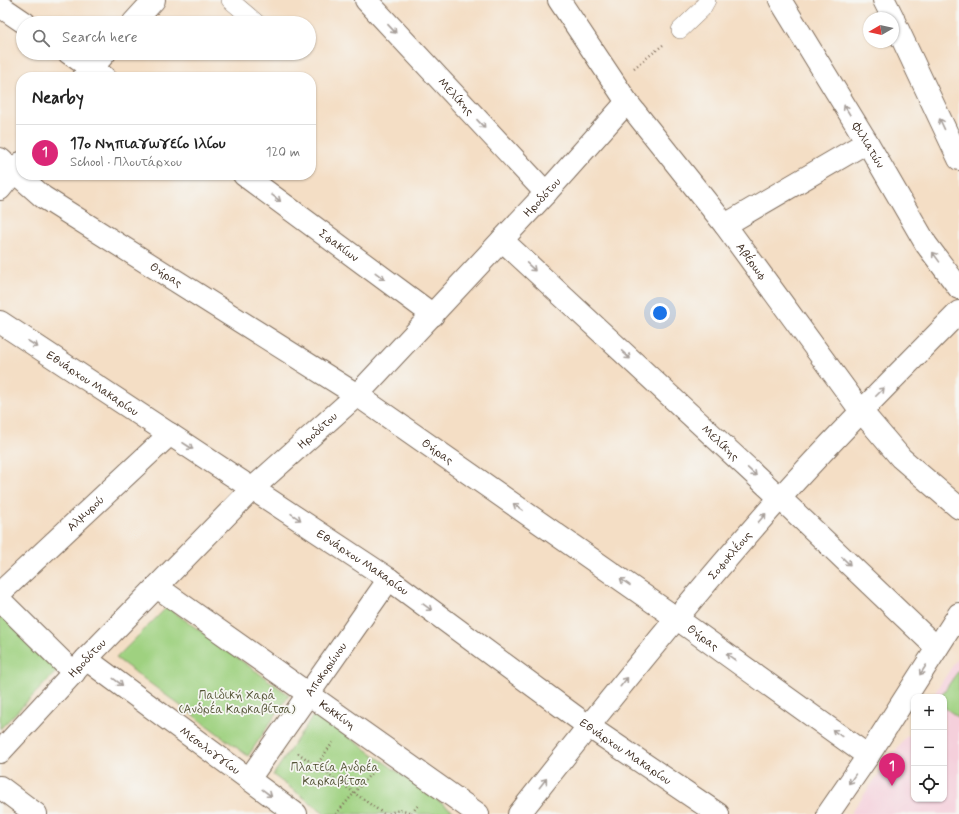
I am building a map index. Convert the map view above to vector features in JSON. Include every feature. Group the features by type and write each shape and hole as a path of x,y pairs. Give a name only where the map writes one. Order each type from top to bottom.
{"street":[{"path":"139,16 154,0"},
{"name":"Μελίκης","path":"366,0 546,193"},
{"name":"Αβέρωφ","path":"559,0 628,102 725,225 861,411 900,458 959,508"},
{"name":"Φιλιατών","path":"780,0 867,142 926,244 959,288"},
{"path":"884,0 890,12"},
{"path":"0,6 16,17"},
{"path":"899,31 959,159"},
{"path":"81,60 96,69"},
{"name":"Ηροδότου","path":"0,752 80,666 253,488 357,395 546,193 628,102"},
{"path":"725,225 867,142"},
{"path":"0,189 12,164"},
{"name":"Θήρας","path":"27,180 43,197 357,395 676,618 868,756"},
{"name":"Σφακίων","path":"251,180 433,315"},
{"name":"Μελίκης","path":"502,240 780,498 937,648"},
{"name":"Σοφοκλέους","path":"519,814 676,618 780,498 861,411 959,312"},
{"name":"Εθνάρχου Μακαρίου","path":"0,322 253,488 389,580 588,726 718,814"},
{"name":"Αλμυρού","path":"0,593 170,434"},
{"name":"Αποκορώνου","path":"249,779 389,580"},
{"name":"Κοκκίνη","path":"157,587 478,814"},
{"name":"Μεσολογγίου","path":"0,600 80,666 249,779 296,814"},
{"path":"828,814 868,756 959,614"},
{"path":"0,787 36,814"}],"lane":[{"path":"230,0 249,16"},
{"path":"680,30 702,9 707,0"}],"path":[{"path":"613,81 640,65 680,30"},
{"path":"277,739 384,814"},
{"path":"336,814 390,751"},
{"path":"389,814 397,810 405,810 413,814"}],"shaded area":[{"path":"959,656 959,814 850,814 907,735 911,737 911,802 947,802 947,694 934,694"}],"green space":[{"name":"Παιδική Χαρά (Ανδρέα Καρκαβίτσα)","path":"167,607 289,695 248,756 116,658"},
{"path":"0,612 60,668 0,729"},
{"path":"959,670 959,718 947,709 947,694 942,694"},
{"name":"Πλατεία Ανδρέα Καρκαβίτσα","path":"315,713 457,814 326,814 273,775"}],"place":[{"name":"17ο Νηπιαγωγείο Ιλίου","path":"892,786"}]}
